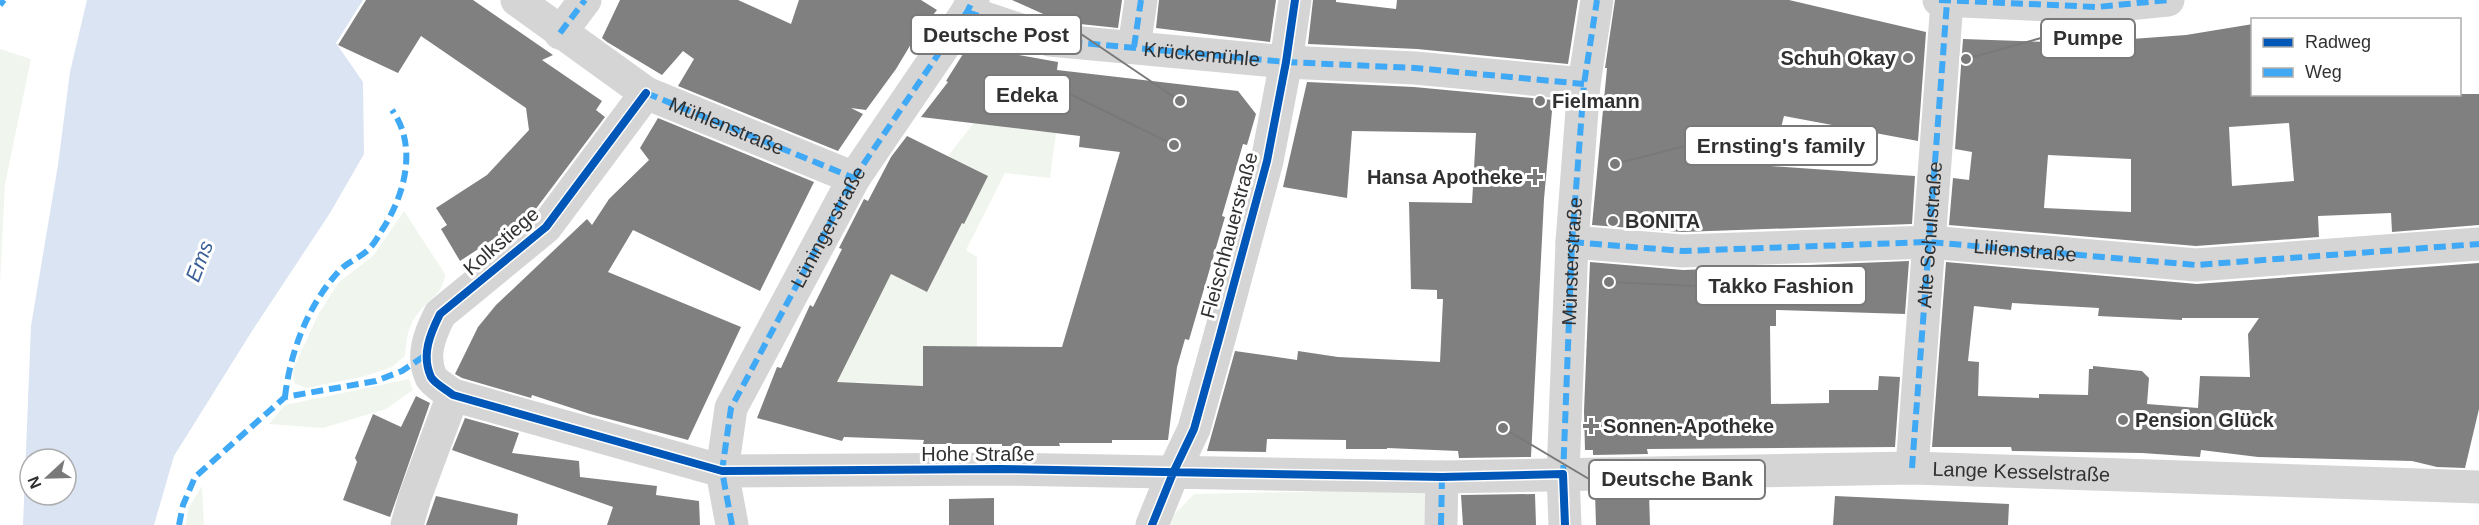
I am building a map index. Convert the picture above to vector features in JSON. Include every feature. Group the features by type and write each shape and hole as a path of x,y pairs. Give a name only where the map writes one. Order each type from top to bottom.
{"street":[{"name":"Mühlenstraße","path":"517,0 646,93 854,178"},
{"path":"560,33 585,0"},
{"path":"1134,47 1141,0"},
{"name":"Fleischhauerstraße","path":"1152,525 1194,429 1267,161 1295,0"},
{"name":"Münsterstraße","path":"1565,525 1563,474 1587,243 1584,84 1597,0"},
{"path":"1943,1 2097,7 2168,0"},
{"name":"Alte Schulstraße","path":"1912,468 1943,1"},
{"name":"Krückemühle","path":"970,6 1050,40 1286,62 1415,68 1584,84"},
{"name":"Lüningerstraße","path":"732,525 722,471 731,408 854,178 970,6"},
{"name":"Kolkstiege","path":"426,355 430,333 440,314 546,227 646,93"},
{"name":"Lilienstraße","path":"1587,243 1682,251 1928,242 2196,265 2479,244"},
{"name":"Hohe Straße","path":"426,355 432,378 453,395 722,471 999,469 1442,477 1563,474"},
{"path":"407,525 453,395"},
{"name":"Lange Kesselstraße","path":"1563,474 1912,468 2479,487"},
{"path":"1442,477 1442,525"}],"shaded area":[{"path":"0,49 31,59 5,184 0,284"},
{"path":"986,107 1004,127 1056,133 1050,178 1005,173 966,250 977,257 977,346 923,346 923,386 857,382 855,388 834,382 891,274 927,292 951,244 879,180 964,224 988,176 948,156"},
{"path":"404,211 445,274 439,291 412,322 405,356 392,367 362,377 306,388 294,383 293,369 319,313 339,282 373,256"},
{"path":"409,379 413,390 386,409 323,428 269,424 285,405"},
{"path":"202,486 204,525 186,525 188,509"},
{"path":"1428,489 1428,525 1171,525 1172,517 1194,494"}],"water":[{"name":"Ems","path":"87,0 363,0 336,43 363,82 364,154 330,213 252,331 174,456 154,525 23,525 24,507 78,507 78,447 26,447 31,326 58,165 70,72"}],"building":[{"path":"366,0 473,0 553,55 542,60 602,101 596,110 605,117 532,214 460,261 441,229 447,225 436,208 487,175 529,130 526,108 421,36 398,73 338,45"},
{"path":"620,0 738,0 791,24 799,0 921,0 937,10 917,34 896,69 866,110 851,108 863,114 838,151 678,86 694,59 683,51 662,75 607,42 602,38"},
{"path":"1012,0 1122,0 1118,28 1061,22"},
{"path":"1159,0 1276,0 1270,42 1156,28"},
{"path":"1313,0 1336,0 1336,2 1396,9 1397,0 1578,0 1568,64 1417,49 1308,44"},
{"path":"1615,0 1789,0 1926,32 1918,141 1784,116 1771,166 1915,176 1912,224 1682,232 1592,225 1607,68 1605,68"},
{"path":"2251,24 2251,96 2461,96 2461,94 2479,94 2479,225 2392,232 2391,213 2318,216 2319,237 2196,246 1949,225 1953,178 1969,180 1972,152 1955,149 1963,39 2077,43 2186,35","holes":["2289,123 2294,181 2232,186 2229,127","2048,155 2131,159 2131,212 2044,208"]},
{"path":"975,35 1002,52 1058,62 1057,70 1238,91 1256,114 1247,145 1243,144 1222,216 1225,217 1189,340 1185,339 1177,367 1168,440 1059,443 1060,446 923,444 924,440 844,437 842,441 757,418 777,367 781,368 810,305 813,307 864,199 868,201 891,157 907,136 988,176 927,292 891,274 837,382 923,386 923,346 1062,347 1120,152 1079,147 1080,136 921,117 948,82 946,81"},
{"path":"1307,82 1414,87 1553,100 1544,199 1531,457 1459,458 1458,451 1346,449 1346,440 1267,439 1266,452 1207,451 1235,351 1297,360 1298,351 1338,357 1440,362 1443,299 1437,299 1437,290 1411,289 1409,202 1472,203 1476,133 1352,131 1347,198 1283,187"},
{"path":"658,118 814,182 760,291 633,230 608,272 741,327 688,440 590,414 532,395 531,398 455,374 478,327 496,305 587,219 592,225 609,199 649,160 640,148"},
{"path":"1909,261 1905,314 1776,310 1776,326 1770,326 1771,404 1829,403 1829,390 1878,390 1879,376 1900,377 1895,447 1647,449 1648,454 1593,455 1593,450 1585,450 1584,411 1590,262 1683,270"},
{"path":"1946,262 2197,284 2479,263 2479,409 2465,468 2437,467 2412,461 2258,457 2201,450 2200,457 2142,453 2012,451 2011,447 1932,447","holes":["2012,303 2099,308 2098,316 2182,320 2182,318 2259,318 2248,334 2250,377 2200,376 2198,408 2147,404 2149,378 2142,371 2093,366 2093,369 2089,369 2088,395 2039,394 2039,398 1978,396 1979,362 1968,361 1974,306 2011,310"]},
{"path":"416,396 430,403 390,517 343,500 357,462 355,458 373,414 401,427"},
{"path":"465,418 519,433 512,453 579,461 580,477 657,486 656,495 699,501 700,525 607,525 613,507 452,450"},
{"path":"1649,492 1650,525 1596,525 1595,493"},
{"path":"1535,494 1536,525 1463,525 1461,495"},
{"path":"436,496 518,514 517,525 426,525"},
{"path":"1835,496 2009,504 2008,525 1833,525"},
{"path":"994,498 994,525 949,525 949,499"}],"marked path":[{"path":"0,5 4,0"},
{"path":"560,33 585,0"},
{"path":"732,525 722,471 731,408 854,178 973,0"},
{"path":"1134,47 1141,0"},
{"path":"1563,477 1572,242 1584,84 1597,0"},
{"path":"1939,0 2097,7 2168,0"},
{"path":"1912,468 1947,2"},
{"path":"967,12 1050,40 1286,62 1415,68 1584,84"},
{"path":"646,93 854,178"},
{"path":"285,397 296,346 318,299 339,271 373,245 397,202 402,186 406,155 405,139 392,110"},
{"path":"1572,242 1682,251 1928,242 2196,265 2479,244"},
{"path":"179,525 183,505 195,477 285,397 376,381 402,371 426,355"},
{"path":"1441,525 1442,477"}],"cycle path":[{"path":"1152,525 1194,429 1219,339 1267,161 1295,0"},
{"path":"646,93 546,227 440,314 428,345 428,369 433,380 453,395 722,471 999,469 1442,477 1563,474 1565,525"}],"place":[{"name":"Schuh Okay","path":"1908,58"},
{"name":"Pumpe","path":"1966,59"},
{"name":"Deutsche Post","path":"1180,101"},
{"name":"Fielmann","path":"1540,101"},
{"name":"Edeka","path":"1174,145"},
{"name":"Ernsting's family","path":"1615,164"},
{"name":"Hansa Apotheke","path":"1535,177"},
{"name":"BONITA","path":"1613,221"},
{"name":"Takko Fashion","path":"1609,282"},
{"name":"Pension Glück","path":"2123,420"},
{"name":"Sonnen-Apotheke","path":"1591,426"},
{"name":"Deutsche Bank","path":"1503,428"}]}
